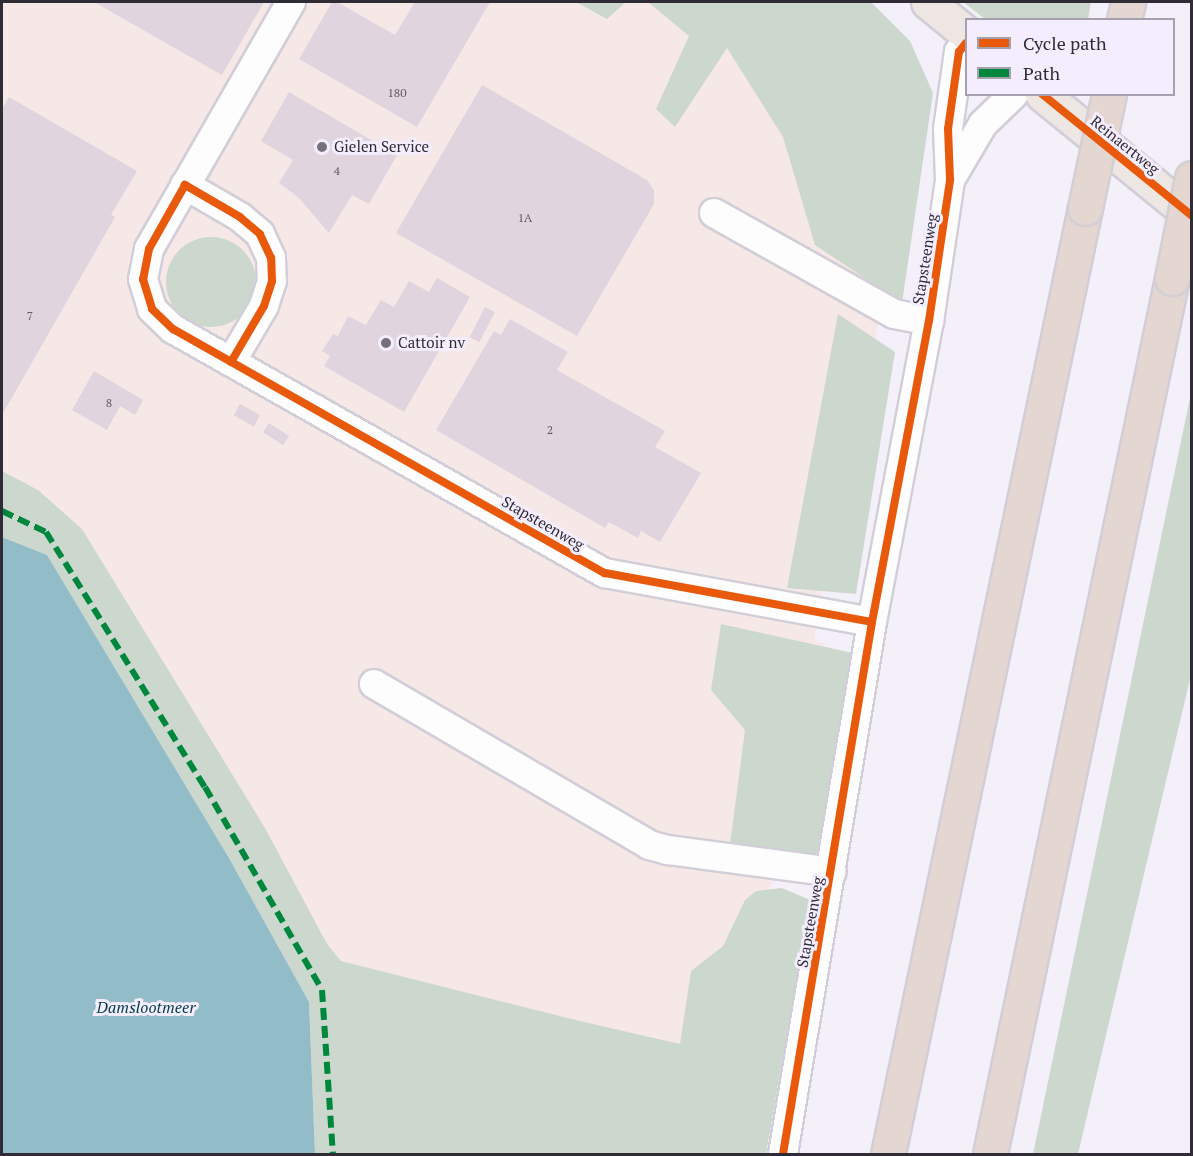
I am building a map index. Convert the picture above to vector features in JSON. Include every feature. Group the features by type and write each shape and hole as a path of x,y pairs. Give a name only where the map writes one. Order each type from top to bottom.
{"highway":[{"path":"1124,18 1128,2"},
{"path":"888,1155 1109,96"},
{"path":"990,1155 1191,178"}],"main road":[{"path":"928,2 965,32"},
{"name":"Reinaertweg","path":"1044,96 1191,216"}],"street":[{"name":"Stapsteenweg","path":"291,2 149,249 143,279 152,309 173,329 604,573 872,622"},
{"name":"Stapsteenweg","path":"783,1155 872,622 929,321 950,180 948,129 959,52 965,44"},
{"name":"Stapsteenweg","path":"950,180 983,124 1012,96"},
{"path":"185,185 240,217 260,234 271,258 272,281 264,306 231,362"},
{"path":"714,213 894,314 929,321"},
{"path":"374,684 649,845 668,850 832,872"}],"shaded area":[{"path":"2,2 843,2 911,128 846,512 823,588 814,641 824,643 791,827 770,889 756,891 745,900 723,946 691,971 681,1044 341,961 327,945 38,490 2,471"},
{"path":"576,2 626,2 607,19"},
{"path":"648,2 871,2 910,41 933,93 902,303 815,245 783,137 727,48 675,127 656,109 689,36"},
{"path":"963,2 1091,2 1088,18 984,18"},
{"path":"211,237 228,240 243,250 253,265 256,282 253,299 243,314 228,324 211,327 194,324 179,314 169,299 166,282 169,265 179,250 194,240"},
{"path":"838,314 895,352 856,594 787,588"},
{"path":"1191,393 1191,675 1078,1154 1033,1154"},
{"path":"2,471 38,490 82,529 265,828 327,944 341,961 680,1044 691,971 723,946 745,900 756,891 782,888 810,900 766,1154 315,1154 309,1002 229,858 47,555 2,537"},
{"path":"721,624 853,653 816,863 729,852 745,730 711,690"}],"water":[{"name":"Damslootmeer","path":"2,537 47,555 229,858 309,1002 315,1154 2,1154"}],"building":[{"path":"94,2 264,2 222,75"},
{"path":"332,2 337,2 395,35 415,2 490,2 417,127 299,59"},
{"path":"482,85 647,180 654,190 654,204 577,336 396,233"},
{"path":"289,92 397,155 369,204 352,195 329,233 298,197 279,183 293,160 261,141"},
{"path":"9,97 137,171 111,215 115,217 2,415 2,109"},
{"path":"437,278 470,297 404,412 324,366 330,356 322,351 333,334 338,336 348,316 366,325 381,300 394,307 409,281 429,292"},
{"path":"485,307 495,312 479,342 470,337"},
{"path":"510,319 568,352 557,370 665,431 655,447 701,473 660,542 641,531 638,538 609,522 605,528 436,430 494,331 501,335"},
{"path":"94,371 143,400 135,415 120,406 107,430 72,410"},
{"path":"240,404 260,415 254,427 234,415"},
{"path":"269,423 289,436 283,445 263,432"}],"marked path":[{"path":"2,511 46,532 205,787 322,990 333,1154"}],"cycle path":[{"path":"783,1154 872,622 929,321 950,180 948,129 959,52 965,44"},
{"path":"1044,96 1192,216"},
{"path":"231,362 264,306 272,281 271,258 260,234 240,217 185,185 149,249 143,279 152,309 173,329 605,573 872,622"}],"place":[{"name":"Gielen Service","path":"322,147"},
{"name":"Cattoir nv","path":"386,343"}]}
